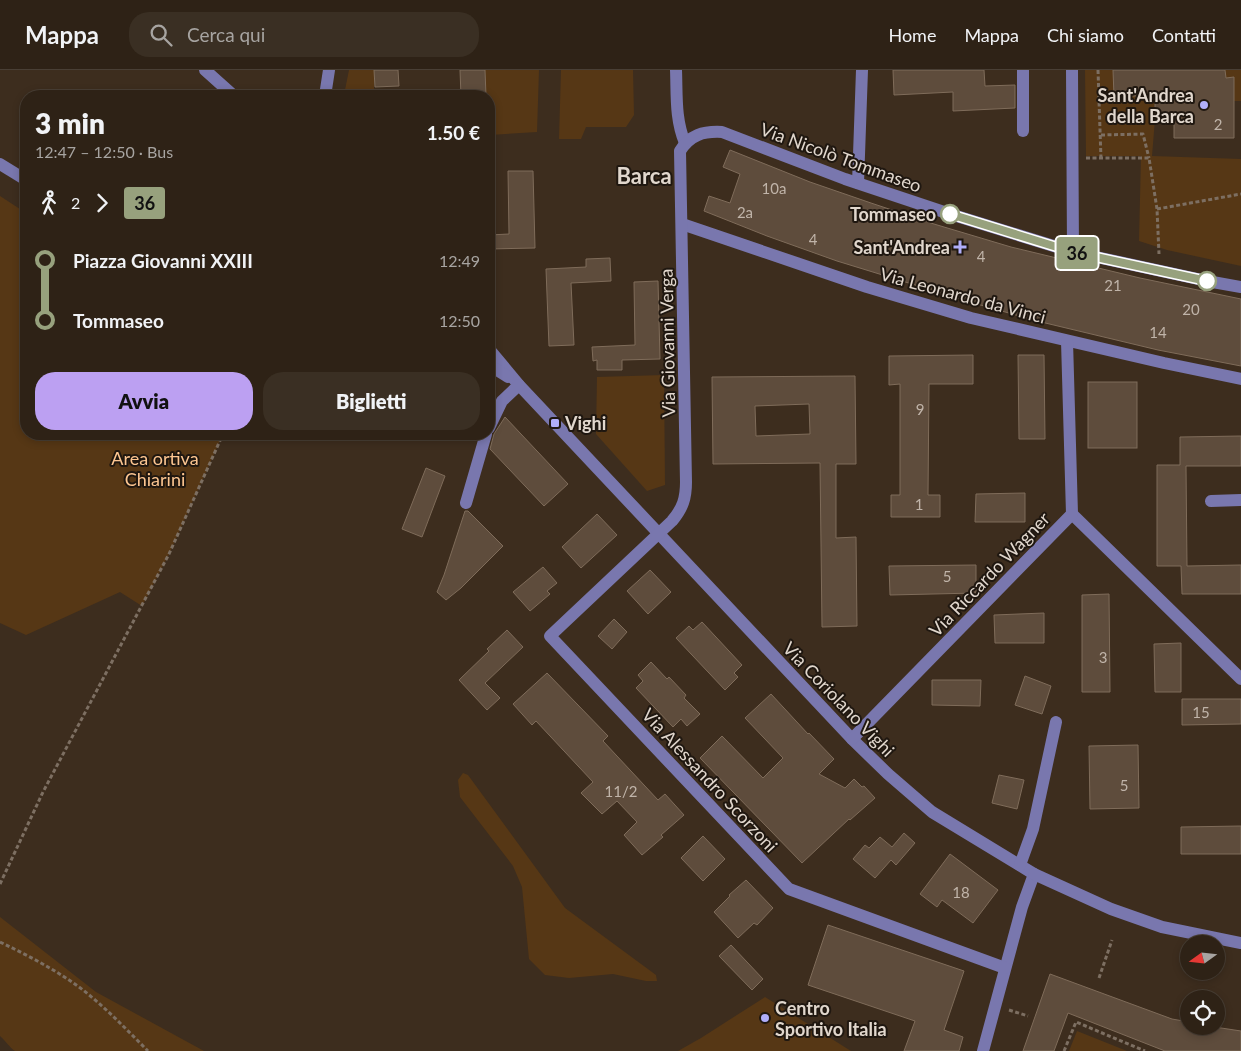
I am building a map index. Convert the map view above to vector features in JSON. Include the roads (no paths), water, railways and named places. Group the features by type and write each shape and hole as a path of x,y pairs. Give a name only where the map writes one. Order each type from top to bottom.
{"street":[{"path":"206,70 228,90"},
{"path":"326,90 329,70"},
{"path":"676,70 677,111 680,131 685,143"},
{"path":"858,183 862,70"},
{"path":"1023,70 1023,131"},
{"path":"1072,70 1073,252"},
{"name":"Via Nicolò Tommaseo","path":"685,143 696,134 722,132 858,183 1073,252 1241,287"},
{"name":"Via Giovanni Verga","path":"659,534 681,510 686,496 680,152 685,143"},
{"path":"0,164 20,176"},
{"name":"Via Leonardo da Vinci","path":"682,224 867,287 971,318 1241,379"},
{"name":"Via Riccardo Wagner","path":"852,739 1072,514 1067,341"},
{"name":"Via Coriolano Vighi","path":"495,356 518,384 852,739 888,774 932,812 1034,874 1111,909 1162,927 1241,943"},
{"name":"Via Coriolano Vighi","path":"495,369 518,384"},
{"path":"495,416 502,401 518,384"},
{"path":"466,503 484,440"},
{"path":"1211,500 1241,500"},
{"path":"1072,514 1241,678"},
{"name":"Via Alessandro Scorzoni","path":"659,534 550,636 789,889 1006,968"},
{"path":"1020,865 1033,829 1056,722"},
{"path":"983,1051 1022,907 1034,874"}],"place":[{"name":"Sant'Andrea della Barca","path":"1204,105"},
{"name":"Tommaseo","path":"950,214"},
{"name":"Sant'Andrea","path":"960,247"},
{"name":"Vighi","path":"555,423"},
{"name":"Centro Sportivo Italia","path":"765,1018"}],"district":[{"name":"Barca","path":"644,175"}],"park label":[{"name":"Area ortiva Chiarini","path":"155,468"}]}
